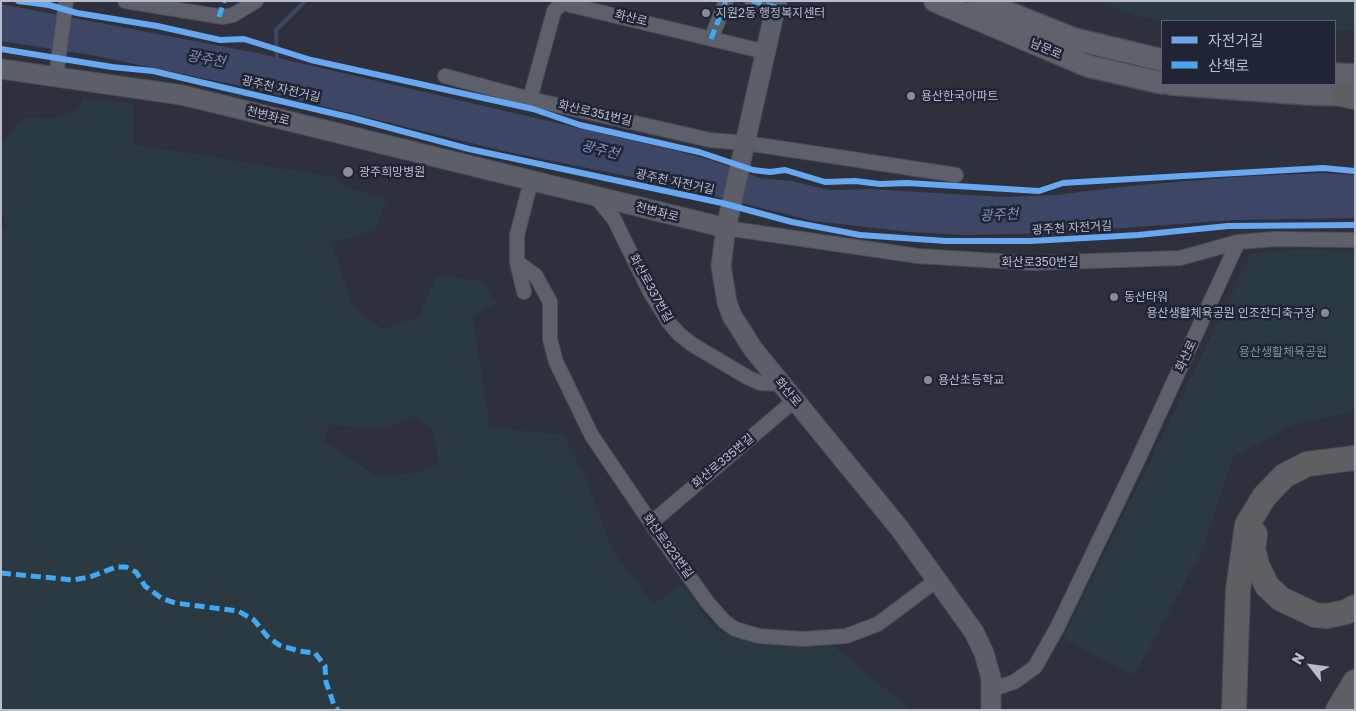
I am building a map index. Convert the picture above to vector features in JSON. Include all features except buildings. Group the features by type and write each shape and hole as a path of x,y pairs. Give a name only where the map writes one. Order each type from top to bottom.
{"highway":[{"path":"1234,710 1238,590 1247,525 1264,497 1284,476 1306,464 1355,458"},
{"path":"1355,472 1307,480 1279,491 1264,509 1255,528 1252,549 1267,586 1281,599 1315,615 1328,616 1346,612 1355,607"},
{"path":"1338,710 1355,682"}],"main road":[{"name":"남문로","path":"935,1 1088,66 1161,83"},
{"name":"남문로","path":"979,1 1074,39 1161,60"},
{"name":"화산로","path":"776,4 727,221 722,266 723,286 729,309 739,329 780,384 795,400 938,579 974,632 984,653 992,689 991,710"},
{"name":"천변좌로","path":"1,69 57,69 182,95 531,181 727,221"},
{"path":"1185,85 1307,94 1349,87"}],"street":[{"path":"125,1 223,17 233,15 256,1"},
{"path":"712,39 726,1"},
{"name":"화산로","path":"752,1 776,4"},
{"path":"57,69 66,2"},
{"name":"화산로","path":"530,98 554,11 561,2 766,52"},
{"name":"화산로351번길","path":"445,76 710,140 746,143 956,175"},
{"path":"524,292 517,262 517,235 531,181"},
{"name":"화산로337번길","path":"594,195 614,220 649,290 675,329 693,345 747,377 760,383 780,384"},
{"name":"화산로350번길","path":"727,221 882,251 991,262 1111,261 1180,258 1238,242 1289,238 1355,240"},
{"name":"화산로","path":"992,689 1025,677 1035,667 1053,636 1136,464 1238,242"},
{"name":"화산로323번길","path":"517,262 536,276 550,302 550,339 566,385 592,436 650,523 718,615 735,629 759,636 802,639 846,636 878,624 938,579"},
{"name":"화산로335번길","path":"650,523 795,400"}],"green space":[{"path":"1102,1 1355,1 1355,29 1336,31 1336,20 1162,20 1136,17"},
{"path":"83,98 133,104 133,144 335,177 346,187 387,199 375,230 332,243 353,306 382,329 418,317 437,275 481,281 497,303 472,316 490,427 564,435 586,478 613,551 653,604 681,585 718,631 781,647 829,642 911,710 1,710 1,230 7,229 1,208 1,144 23,117 58,118 79,109","holes":["415,416 432,428 439,464 417,472 380,478 324,441 329,425 381,430"]},
{"name":"용산생활체육공원","path":"1307,249 1355,252 1355,411 1295,424 1233,457 1203,550 1134,676 1063,639 1251,254"}],"water":[{"name":"광주천","path":"1,4 257,53 677,151 714,161 760,178 792,181 828,190 870,189 1002,197 1056,195 1129,186 1234,177 1323,173 1355,175 1355,218 1234,220 1051,233 966,235 909,232 814,221 657,182 508,152 241,86 91,55 1,41"}],"waterway":[{"path":"277,62 276,30 305,1"}],"marked path":[{"path":"219,17 224,1"},
{"path":"711,39 726,1"},
{"path":"752,1 776,7"},
{"path":"1,573 73,580 90,577 116,567 126,567 136,572 145,586 161,598 175,603 238,611 254,620 267,636 279,645 299,651 315,653 325,666 326,682 334,705 338,710"}],"cycle path":[{"path":"18,1 49,5 77,13 157,26 220,40 244,39 311,60 533,109 580,125 699,152 753,170 770,172 785,170 825,182 907,183 1039,191 1063,183 1323,168 1355,171"},
{"name":"광주천 자전거길","path":"1,49 112,67 153,71 353,118 469,149 722,203 792,222 860,235 946,241 1031,241 1138,235 1228,226 1355,225"}],"place":[{"name":"지원2동 행정복지센터","path":"706,13"},
{"name":"용산한국아파트","path":"911,96"},
{"name":"광주희망병원","path":"348,172"},
{"name":"동산타워","path":"1114,297"},
{"name":"용산생활체육공원 인조잔디축구장","path":"1325,313"},
{"name":"용산초등학교","path":"928,380"}]}
